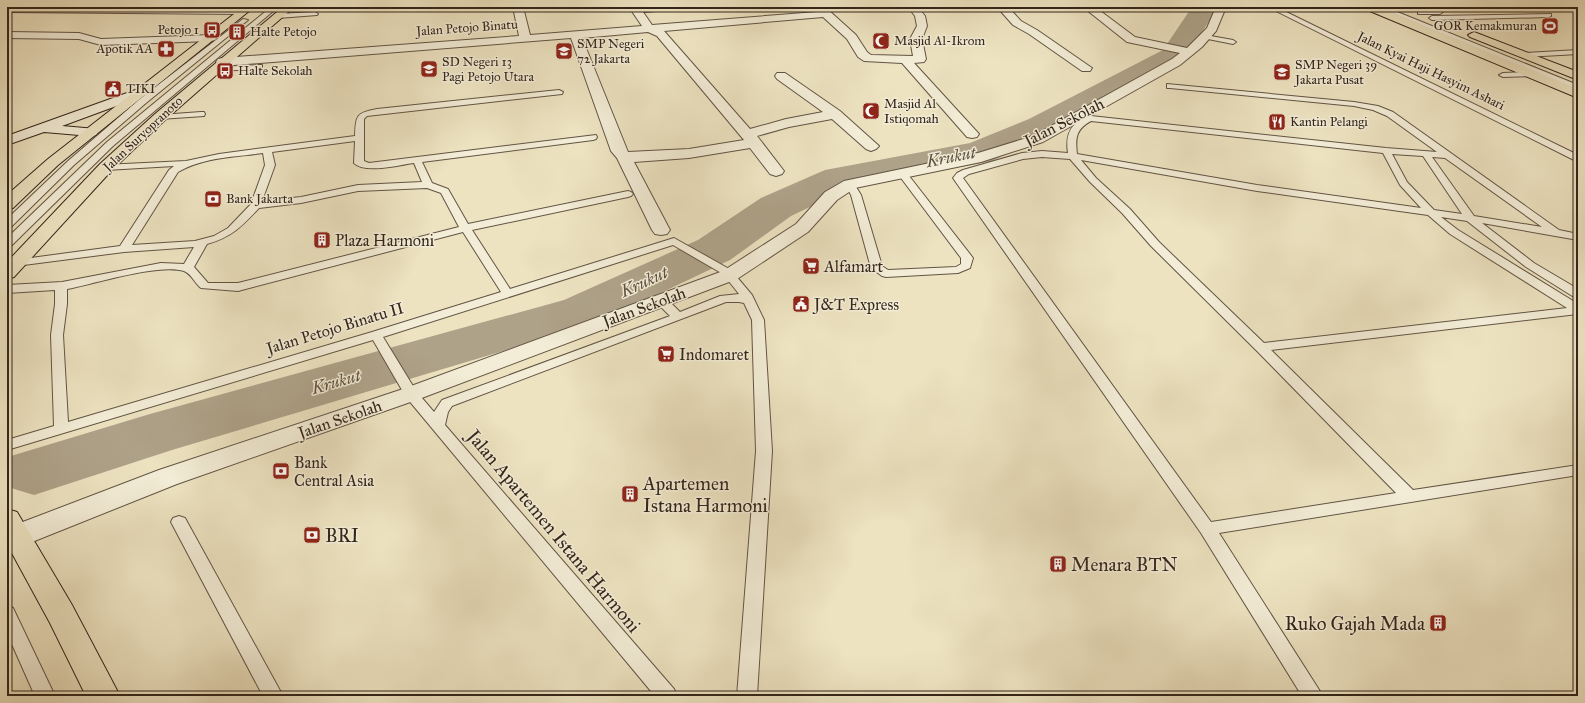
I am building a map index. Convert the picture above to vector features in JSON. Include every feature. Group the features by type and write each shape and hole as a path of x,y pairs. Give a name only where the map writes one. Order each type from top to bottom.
{"main road":[{"name":"Jalan Kyai Haji Hasyim Ashari","path":"1369,7 1578,94"},
{"path":"1405,7 1420,13 1436,15 1525,55 1578,76"},
{"name":"Jalan Suryopranoto","path":"12,268 106,167 281,10"},
{"name":"Jalan Suryopranoto","path":"7,204 53,162 141,92 248,11"},
{"path":"12,527 61,614 103,696"}],"street":[{"path":"518,7 525,39"},
{"path":"635,8 669,7"},
{"path":"823,10 852,37 864,57 904,60 920,59 915,45 915,36 922,26 920,16 913,7"},
{"path":"1002,7 1017,23 1033,32 1086,68"},
{"path":"1088,7 1131,40 1159,47 1185,51"},
{"name":"Jalan Sekolah","path":"12,527 168,477 410,393 662,300 726,272 802,228 831,196 850,184 981,157 1038,139 1176,62 1185,51 1205,37 1212,29 1221,7"},
{"path":"635,8 649,29 662,34 776,171"},
{"path":"7,9 248,11"},
{"path":"10,36 78,9"},
{"name":"Jalan Petojo Binatu","path":"218,66 783,18 823,10"},
{"path":"783,18 793,29"},
{"path":"576,35 619,151 624,157 666,235"},
{"path":"10,36 83,36 94,41 101,42 211,38"},
{"path":"904,60 972,134"},
{"path":"781,76 835,114 871,146"},
{"path":"7,141 141,92"},
{"path":"624,157 665,156 716,151 750,138 762,131 786,123 835,114"},
{"path":"42,128 91,132"}],"lane":[{"name":"Jalan Kyai Haji Hasyim Ashari","path":"1271,7 1578,159"},
{"path":"1380,7 1578,88"},
{"path":"1392,7 1578,83"},
{"path":"7,244 78,174 139,119 281,10 314,14"},
{"path":"7,225 71,163 248,11"},
{"path":"1436,15 1550,15"},
{"path":"1205,37 1233,42"},
{"path":"1525,55 1578,52"},
{"path":"218,66 260,67"},
{"path":"1503,75 1528,74"},
{"path":"1170,86 1354,104 1375,108 1390,114 1557,233"},
{"path":"559,92 377,111 364,114 360,119 359,163 369,166 593,137"},
{"path":"160,117 202,114"},
{"path":"1410,498 1261,347 1155,244 1126,211 1093,180 1073,156 1070,140 1074,128 1084,120 1091,118 1386,151 1448,155"},
{"path":"106,167 189,163 267,150 360,138"},
{"path":"12,268 124,249 203,242 218,238 232,230 256,205 270,165 267,150"},
{"path":"1386,151 1404,183 1430,212 1454,232 1578,310"},
{"path":"1313,696 1207,529 958,178 966,172 1022,156 1042,154 1073,156 1140,169 1470,218 1578,237"},
{"path":"1426,154 1470,218 1530,265 1578,294"},
{"path":"417,160 428,185"},
{"path":"124,249 174,170 189,163"},
{"path":"850,184 856,195 877,268 881,271 886,274 943,271 958,270 966,266 967,258 903,174"},
{"path":"256,205 301,200 358,188 428,185 445,191 466,228 508,294"},
{"path":"7,289 61,286 167,266 188,268 194,272 201,284 205,286 238,287 466,228 628,194"},
{"path":"666,235 683,248 726,272 746,295 758,320 764,451 747,696"},
{"name":"Jalan Petojo Binatu II","path":"7,445 61,428 377,338 508,294 666,235"},
{"path":"188,268 203,242"},
{"path":"61,286 61,304 57,335 61,428"},
{"path":"438,426 441,412 446,402 724,299 740,298 749,301"},
{"path":"662,300 678,317"},
{"path":"1261,347 1578,310"},
{"name":"Jalan Apartemen Istana Harmoni","path":"377,338 410,393 667,696"},
{"path":"1207,529 1410,498 1578,470"},
{"path":"179,522 273,696"},
{"path":"7,613 45,696"}],"waterway":[{"name":"Krukut","path":"34,472 150,435 582,311 714,250 776,207 839,178 979,153 1041,126 1173,56 1205,7"}],"place":[{"name":"GOR Kemakmuran","path":"1550,26"},
{"name":"Petojo 1","path":"212,30"},
{"name":"Halte Petojo","path":"237,32"},
{"name":"Masjid Al-Ikrom","path":"881,41"},
{"name":"Apotik AA","path":"166,49"},
{"name":"SMP Negeri 72 Jakarta","path":"564,51"},
{"name":"SD Negeri 13 Pagi Petojo Utara","path":"429,69"},
{"name":"Halte Sekolah","path":"225,71"},
{"name":"SMP Negeri 39 Jakarta Pusat","path":"1282,72"},
{"name":"TIKI","path":"113,89"},
{"name":"Masjid Al Istiqomah","path":"871,111"},
{"name":"Kantin Pelangi","path":"1277,122"},
{"name":"Bank Jakarta","path":"213,199"},
{"name":"Plaza Harmoni","path":"322,240"},
{"name":"Alfamart","path":"811,266"},
{"name":"J&T Express","path":"801,304"},
{"name":"Indomaret","path":"666,354"},
{"name":"Bank Central Asia","path":"281,471"},
{"name":"Apartemen Istana Harmoni","path":"630,494"},
{"name":"BRI","path":"312,535"},
{"name":"Menara BTN","path":"1058,564"},
{"name":"Ruko Gajah Mada","path":"1438,623"}]}
